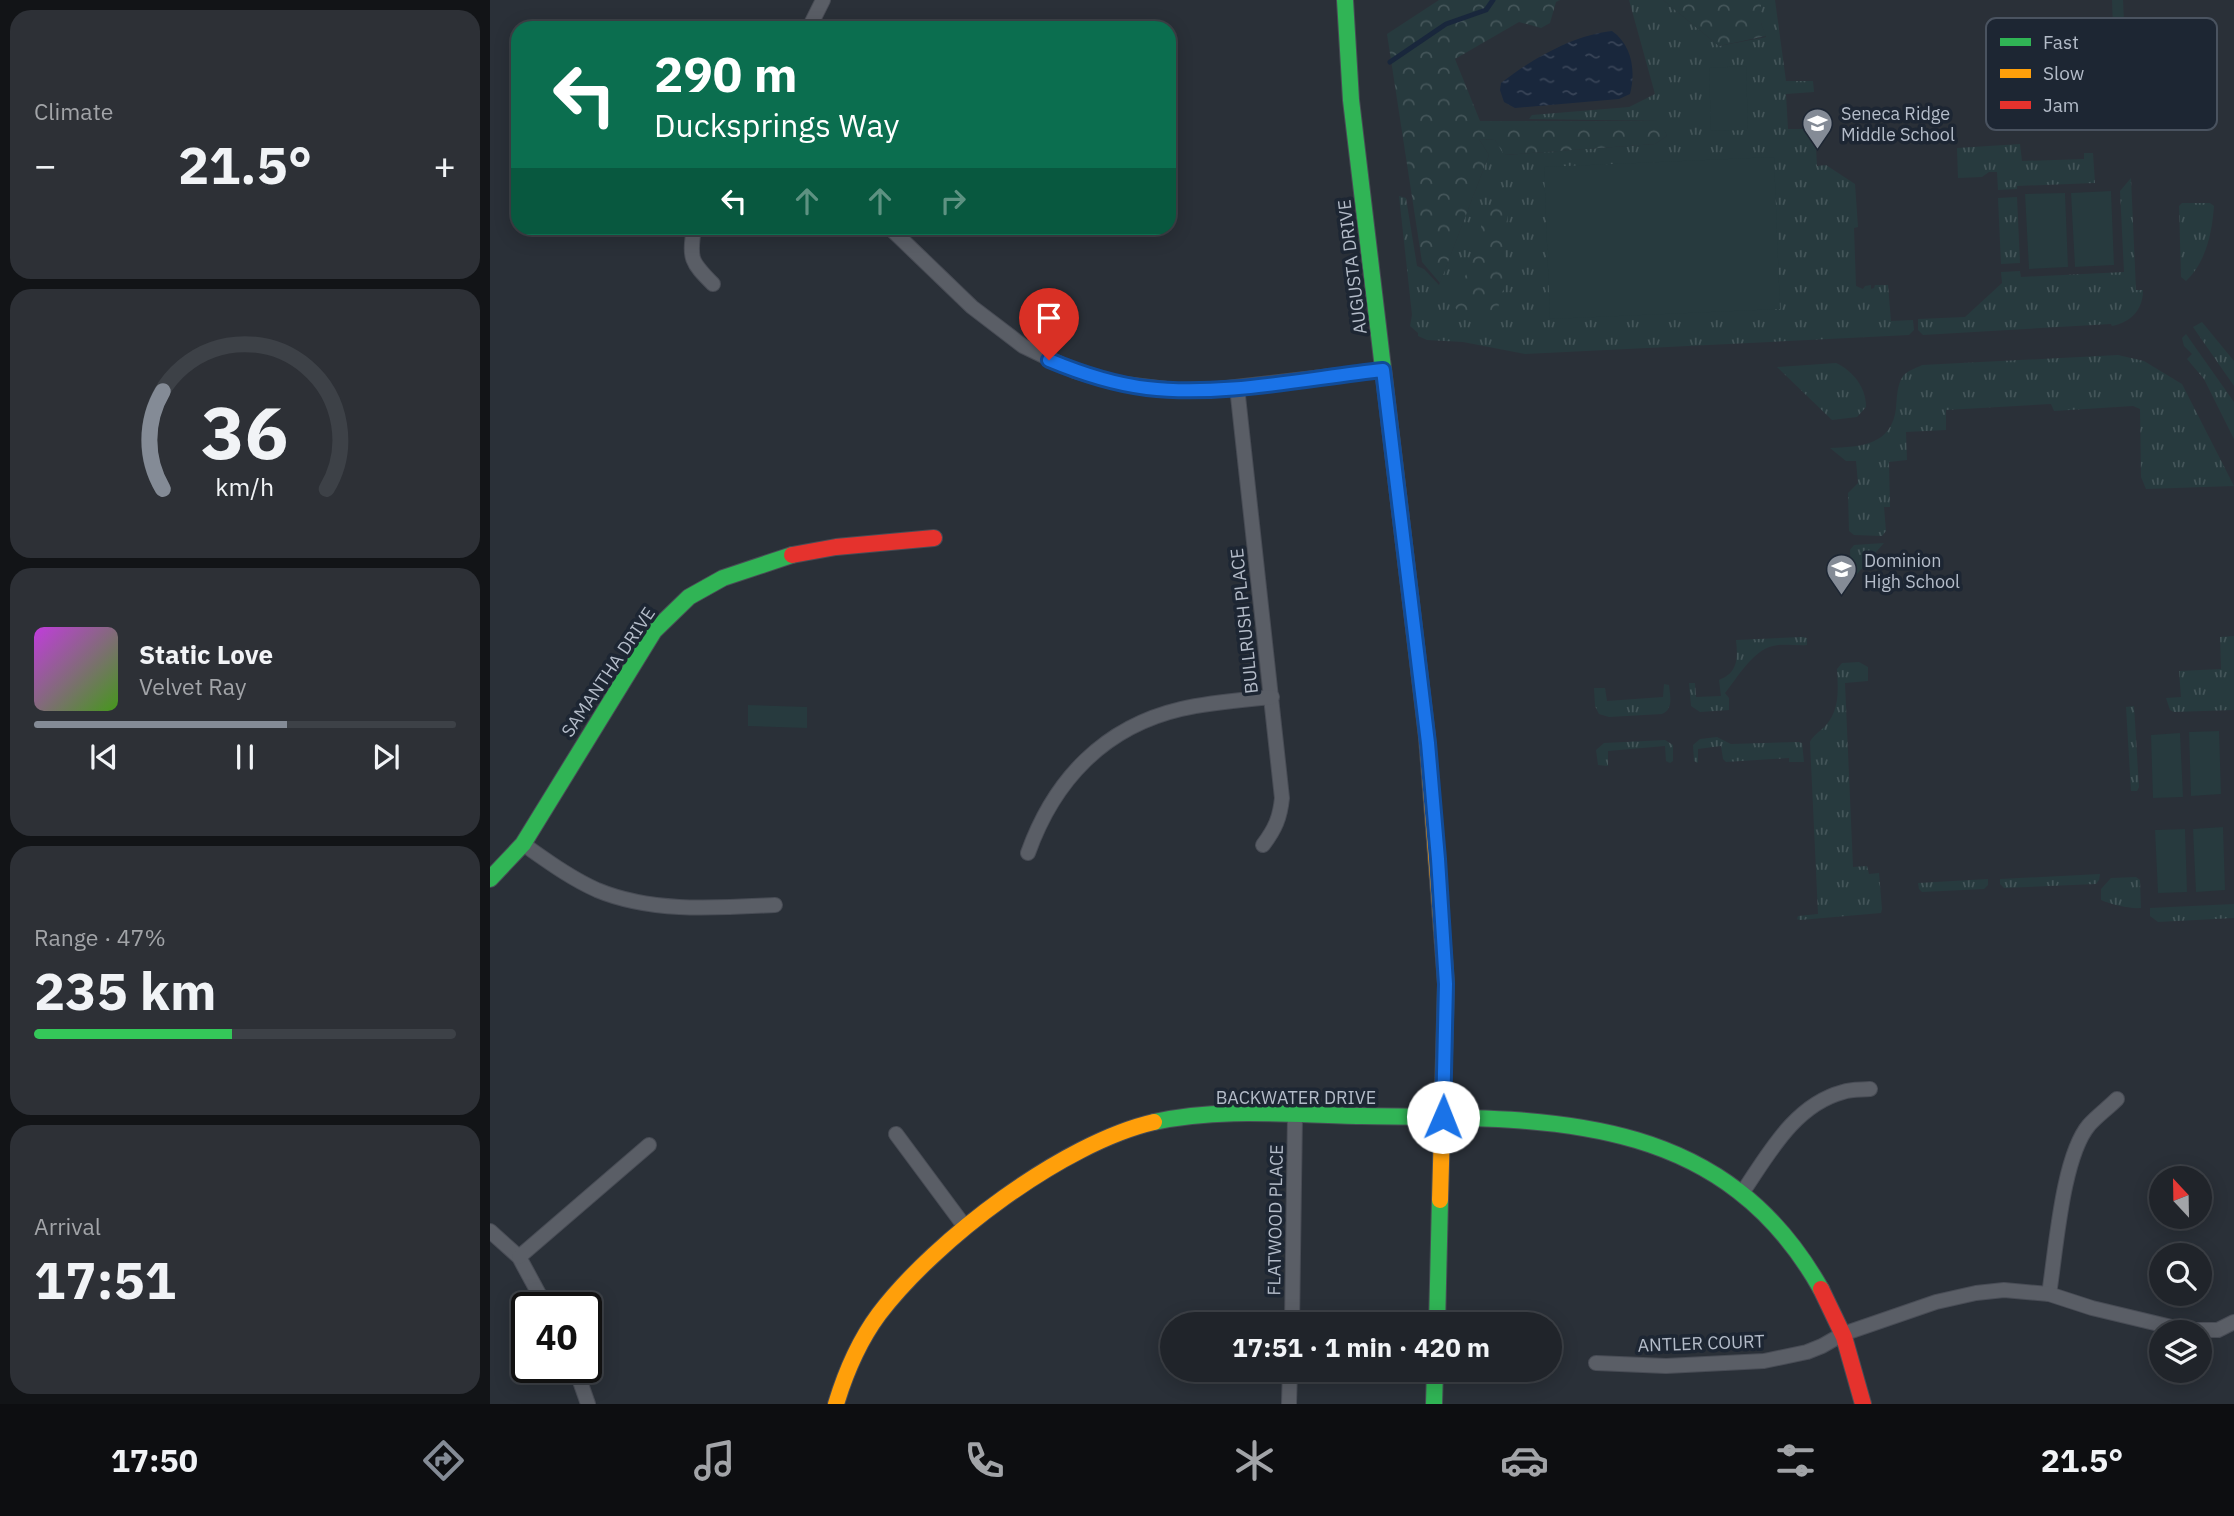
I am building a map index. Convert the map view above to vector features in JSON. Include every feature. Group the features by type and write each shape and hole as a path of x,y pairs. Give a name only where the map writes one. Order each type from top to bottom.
{"street":[{"path":"812,21 823,0"},
{"name":"AUGUSTA DRIVE","path":"1345,0 1351,100 1428,743 1438,859 1446,984 1437,1312"},
{"path":"693,235 690,252 700,270 713,284"},
{"path":"897,235 972,307 1023,346 1049,360 1086,374 1146,388 1175,390 1237,387 1383,370"},
{"name":"BULLRUSH PLACE","path":"1237,387 1282,798 1276,828 1263,845"},
{"name":"SAMANTHA DRIVE","path":"490,878 523,844 654,631 689,597 723,578 789,555 836,547 934,538"},
{"path":"1028,853 1038,825 1060,788 1079,766 1125,730 1179,709 1272,697"},
{"path":"523,844 578,880 597,890 626,899 678,907 775,905"},
{"path":"1742,1194 1790,1125 1807,1110 1824,1099 1845,1091 1870,1089"},
{"path":"2049,1294 2068,1171 2075,1147 2088,1126 2117,1099"},
{"name":"BACKWATER DRIVE","path":"836,1404 858,1348 894,1295 932,1255 965,1227 1043,1170 1121,1132 1145,1124 1187,1116 1226,1114 1443,1117 1581,1126 1647,1143 1713,1173 1767,1215 1796,1250 1823,1292 1843,1334 1863,1404"},
{"name":"FLATWOOD PLACE","path":"1292,1312 1295,1115"},
{"path":"895,1134 965,1227"},
{"path":"519,1257 649,1145"},
{"path":"490,1231 519,1257 538,1292"},
{"name":"ANTLER COURT","path":"1596,1363 1666,1366 1764,1361 1807,1352 1843,1334 1936,1302 2004,1290 2049,1294 2092,1308 2183,1330 2218,1330 2234,1322"},
{"path":"1289,1404 1290,1382"},
{"path":"1434,1404 1435,1382"},
{"path":"581,1383 588,1404"}],"green space":[{"path":"1439,0 1560,0 1556,2 1550,23 1541,28 1519,22 1455,59 1480,121 1661,121 1667,136 1655,144 1504,155 1495,140 1479,139 1489,155 1440,283 1422,262 1387,34"},
{"path":"1629,0 1663,0 1719,46 1766,37 1761,23 1761,0 1775,0 1786,81 1813,81 1814,92 1786,94 1788,129 1815,129 1817,166 1826,165 1855,184 1858,227 1854,228 1856,286 1863,289 1871,285 1871,289 1875,285 1888,285 1891,321 1913,320 1914,330 1909,335 1525,354 1463,342 1427,340 1418,336 1410,326 1412,315 1399,196 1406,198 1417,266 1424,269 1439,285 1489,155 1479,139 1495,140 1505,155 1655,144 1667,136 1660,121 1529,119 1532,115 1629,107 1655,94"},
{"path":"1663,0 1761,0 1761,23 1766,36 1719,46"},
{"path":"2112,0 2123,0 2124,18 2113,18"},
{"path":"1746,66 1748,130 1711,131 1709,68"},
{"path":"2020,144 2022,161 2084,159 2084,153 2093,153 2095,183 2017,186 2017,189 1998,190 1997,172 1989,172 1982,177 1958,178 1957,148"},
{"path":"1774,157 1780,309 1550,319 1544,167"},
{"path":"2131,178 2136,290 2143,290 2141,304 2135,314 2125,322 2112,326 1923,335 1918,330 1918,319 1965,317 2002,283 2001,272 2020,271 2021,277 2124,272 2120,191"},
{"path":"2111,191 2114,265 2075,267 2071,193"},
{"path":"2065,193 2068,267 2029,269 2025,194"},
{"path":"2017,197 2020,263 2001,264 1998,198"},
{"path":"1502,201 1509,211 1503,238 1506,285 1499,298 1498,318 1462,317 1449,299 1470,269 1483,219"},
{"path":"2182,203 2210,203 2214,206 2207,246 2199,265 2186,281 2181,277 2179,206"},
{"path":"2202,322 2234,361 2234,386 2193,327"},
{"path":"2186,334 2234,402 2234,439 2204,379 2187,359 2192,354 2184,346 2182,338"},
{"path":"2118,355 2144,361 2182,384 2234,486 2146,489 2141,477 2140,409 2133,406 2054,411 2051,404 1946,410 1946,430 1906,432 1907,460 1889,462 1890,507 1884,507 1886,531 1882,536 1854,535 1849,531 1848,493 1858,483 1856,461 1846,461 1830,448 1863,445 1882,437 1893,420 1900,383 1907,373 1922,365"},
{"path":"1836,363 1853,375 1864,393 1866,407 1857,417 1832,420 1777,367"},
{"path":"1884,543 1857,574 1851,575 1850,550 1854,545"},
{"path":"2234,636 2234,710 2170,710 2166,698 2181,697 2179,671 2221,669 2220,637"},
{"path":"1807,638 1807,645 1773,646 1752,659 1725,693 1729,698 1729,710 1700,712 1691,706 1689,683 1695,683 1696,697 1721,696 1719,680 1733,669 1737,653 1736,640"},
{"path":"1859,662 1868,667 1868,681 1845,683 1853,867 1867,866 1869,874 1879,873 1882,909 1881,913 1800,920 1797,919 1798,916 1818,914 1810,742 1834,712 1837,669 1842,663"},
{"path":"1664,684 1669,685 1670,702 1666,712 1662,714 1609,717 1599,714 1595,706 1594,688 1605,688 1607,701 1663,697"},
{"path":"748,705 807,707 807,728 748,726"},
{"path":"2134,706 2139,787 2137,791 2131,791 2126,707"},
{"path":"2219,731 2221,794 2191,796 2189,732"},
{"path":"2180,733 2183,797 2153,798 2151,735"},
{"path":"1717,737 1731,744 1802,743 1804,762 1789,762 1789,758 1726,762 1721,746 1698,749 1698,763 1694,761 1693,745 1700,739"},
{"path":"1665,740 1673,745 1673,761 1670,763 1666,761 1665,746 1608,751 1608,766 1598,765 1596,750 1604,743"},
{"path":"2223,827 2225,890 2196,892 2193,829"},
{"path":"2185,829 2187,892 2158,893 2155,830"},
{"path":"2100,874 2096,884 2004,888 2000,884 2000,879"},
{"path":"2136,877 2140,880 2141,908 2120,906 2101,900 2101,889 2111,878"},
{"path":"1988,879 1988,885 1984,889 1922,892 1918,883"},
{"path":"2234,904 2234,918 2158,922 2150,916 2150,908"}],"water":[{"path":"1612,31 1624,44 1631,59 1633,76 1630,94 1619,99 1515,108 1504,102 1501,83 1526,65 1583,37"}],"waterway":[{"path":"1390,62 1446,24 1486,10 1493,0"}],"traffic: fast":[{"path":"1345,0 1351,100 1427,737"},
{"path":"490,879 523,844 654,631 689,597 723,578 792,555"},
{"path":"1154,1122 1231,1113 1429,1117 1559,1124 1621,1136 1678,1156 1732,1186 1779,1230 1821,1289"},
{"path":"1437,1312 1440,1200"},
{"path":"1434,1404 1435,1382"}],"traffic: slow":[{"path":"1427,737 1446,984 1440,1200"},
{"path":"836,1404 854,1357 872,1324 903,1285 933,1255 967,1226 1042,1172 1118,1133 1154,1122"}],"traffic: jam":[{"path":"792,555 836,547 934,538"},
{"path":"1821,1289 1844,1337 1863,1404"}],"place":[{"name":"Seneca Ridge Middle School","path":"1818,150"},
{"name":"Dominion High School","path":"1841,597"}],"route":[{"path":"1049,360 1117,383 1175,390 1218,389 1383,370 1428,743 1438,859 1446,984 1443,1117"}]}
